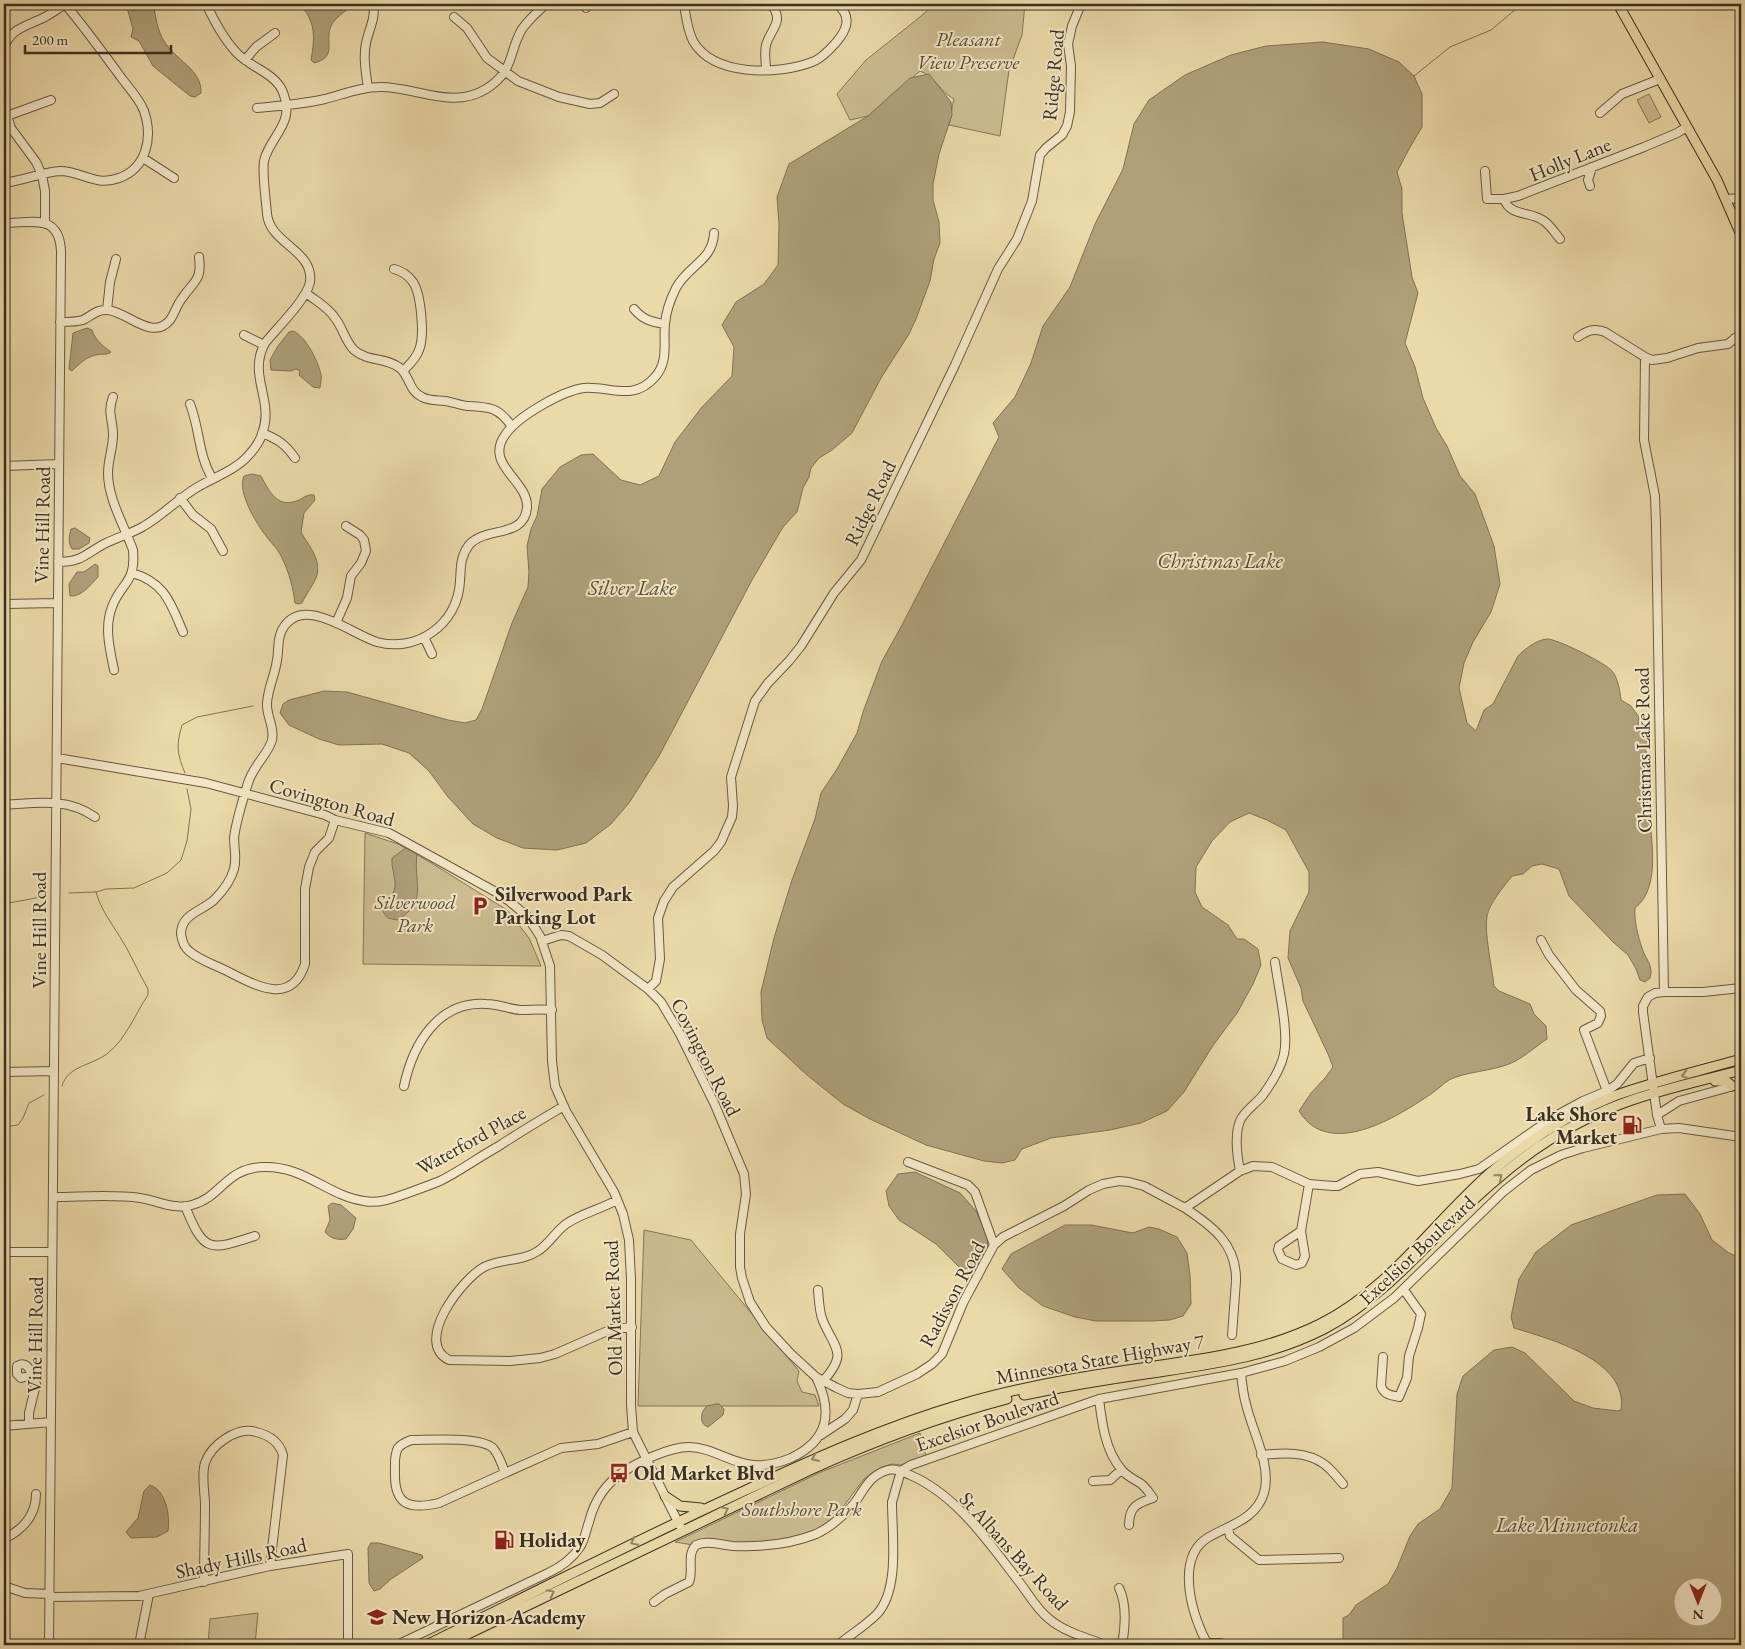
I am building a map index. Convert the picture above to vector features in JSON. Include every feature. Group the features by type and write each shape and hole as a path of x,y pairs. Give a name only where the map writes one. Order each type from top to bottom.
{"main road":[{"path":"1618,4 1726,199 1741,235"},
{"name":"Minnesota State Highway 7","path":"426,1645 678,1521 846,1445 963,1404 1060,1380 1199,1360 1253,1349 1278,1342 1322,1323 1345,1309 1382,1281 1490,1174 1540,1135 1602,1101 1653,1084 1741,1059"},
{"name":"Minnesota State Highway 7","path":"445,1645 681,1531 855,1450 900,1432 964,1410 1059,1388 1256,1356 1305,1338 1350,1314 1386,1287 1496,1180 1546,1143 1615,1106 1741,1070"},
{"path":"1694,1083 1722,1080 1736,1085"},
{"path":"665,1496 685,1507 701,1508 711,1506"}],"street":[{"path":"4,50 10,35 17,29 46,17 65,4 92,37 144,109 148,137 143,158 132,170 120,178 94,181 62,171 4,183"},
{"path":"58,562 81,559 106,543 144,527 180,498 244,460 258,443 262,433 266,410 258,360 264,345 306,293 310,283 308,268 300,256 272,229 267,216 264,160 285,119 286,105 281,88 274,78 250,65 236,52 219,29 206,4"},
{"path":"368,88 364,62 366,43 373,23 373,4"},
{"path":"257,108 305,103 368,88 383,87 428,96 461,97 475,94 486,89 505,72 522,30 530,18 546,4"},
{"path":"684,4 687,23 693,40 707,57 734,68 766,70 794,67 814,62 824,55 844,34 847,26 842,7 837,4"},
{"path":"766,70 767,44 775,29 777,17 776,10 771,4"},
{"name":"Ridge Road","path":"648,989 656,981 660,958 658,918 664,901 673,887 714,851 721,842 732,817 731,777 755,701 768,683 801,646 834,593 861,560 955,365 998,269 1018,239 1032,201 1040,155 1062,135 1067,126 1070,112 1071,66 1068,44 1072,26 1081,4"},
{"path":"454,17 467,28 487,58 518,81 559,97 590,104 600,103 614,94"},
{"path":"245,60 256,47 275,33"},
{"path":"1600,113 1622,94 1660,79"},
{"path":"5,117 51,100"},
{"path":"4,106 5,117 11,128 36,162 42,175 45,191 45,222 4,223"},
{"name":"Holly Lane","path":"1504,199 1529,193 1656,142 1687,127"},
{"path":"143,158 174,178"},
{"path":"1590,186 1588,180 1592,167"},
{"path":"1485,170 1487,199 1504,199 1513,211 1544,221 1560,239"},
{"path":"1726,199 1741,198"},
{"name":"Vine Hill Road","path":"45,222 56,229 60,242 50,1645"},
{"path":"335,820 329,838 315,852 309,866 305,889 306,956 302,972 291,985 275,990 266,989 185,948 181,935 184,922 188,916 214,899 233,873 236,857 234,838 251,773 272,741 273,734 267,702 275,674 279,638 282,630 292,619 307,614 315,614 365,637 388,644 411,642 424,638 441,625 454,606 460,584 460,564 463,555 472,542 487,534 517,527 525,516 527,509 525,496 500,458 501,443 504,436 512,427 542,405 566,392 589,388 622,392 631,391 648,384 655,377 663,362 665,353 665,324 668,308 676,287 692,268 707,255 714,241 714,234"},
{"path":"60,322 76,322 99,311 107,310 149,328 161,327 171,319 184,296 196,283 200,272 200,257"},
{"path":"107,310 110,282 116,259"},
{"path":"394,269 407,275 416,287 422,330 420,349 416,358 402,371"},
{"path":"306,293 335,317 349,344 355,351 370,359 394,364 402,371 411,387 422,397 466,406 485,406 494,409 507,418 512,427"},
{"path":"634,309 650,321 665,324"},
{"path":"1578,337 1591,330 1605,332 1652,360 1667,358 1698,348 1728,344 1735,338"},
{"path":"244,335 264,345"},
{"name":"Christmas Lake Road","path":"1645,357 1644,440 1655,496 1656,524 1664,992"},
{"path":"113,397 109,408 113,430 113,441 108,463 109,487 133,550 134,559 132,573 126,585 115,599 109,615 109,641 114,670"},
{"path":"190,404 198,426 203,460 212,478"},
{"path":"262,433 279,440 296,458"},
{"path":"4,466 59,464"},
{"path":"180,498 193,516 211,529 223,552"},
{"path":"336,623 347,598 351,576 361,563 366,552 364,540 346,526"},
{"path":"132,573 148,579 162,590 183,632"},
{"path":"4,604 58,603"},
{"path":"424,638 432,654"},
{"name":"Covington Road","path":"57,758 206,783 335,820 389,833 509,901 527,916 542,941 561,935 569,936 602,955 648,989 661,1002 680,1034 715,1105 744,1174 746,1194 740,1228 740,1267 743,1283 750,1302 766,1327 791,1354 820,1378"},
{"path":"4,805 56,802 76,806 95,817"},
{"path":"1541,940 1549,955 1572,986 1600,1012 1601,1016 1598,1023 1584,1030 1607,1091"},
{"name":"Old Market Road","path":"542,941 550,966 552,1073 555,1086 564,1106 617,1200 623,1214 629,1240 632,1279 631,1405 633,1432 678,1521 681,1531"},
{"path":"1240,1171 1238,1157 1239,1123 1262,1095 1281,1063 1284,1053 1283,1017 1275,962"},
{"path":"1661,1129 1657,1115 1644,1023 1643,1006 1648,997 1655,993 1664,992 1712,992 1741,988"},
{"path":"404,1086 408,1068 422,1038 434,1023 452,1009 475,1004 487,1004 520,1010 552,1010"},
{"path":"1185,1208 1240,1171 1253,1166 1272,1167 1309,1184 1338,1186 1356,1175 1370,1172 1418,1181 1472,1171 1487,1164 1552,1118 1583,1101 1607,1091 1617,1084 1634,1063 1650,1058"},
{"path":"4,1072 54,1072"},
{"path":"1657,1115 1679,1100 1736,1085"},
{"name":"Waterford Place","path":"53,1197 141,1198 172,1206 185,1206 203,1201 235,1175 263,1167 292,1170 353,1199 374,1202 385,1200 441,1180 564,1106"},
{"name":"Excelsior Boulevard","path":"838,1645 877,1614 888,1597 892,1579 892,1502 901,1470 1099,1399 1241,1374 1298,1356 1331,1342 1375,1313 1404,1290 1504,1191 1531,1170 1572,1151 1661,1129 1678,1128 1741,1137"},
{"path":"908,1162 968,1185 975,1192 994,1245"},
{"name":"Radisson Road","path":"820,1378 842,1391 858,1394 878,1392 903,1382 924,1369 942,1354 963,1303 994,1245 1003,1237 1064,1206 1090,1190 1103,1184 1118,1181 1144,1186 1185,1208 1212,1226 1225,1242 1234,1262 1236,1272 1232,1335"},
{"path":"1301,1231 1279,1246 1278,1250 1282,1259 1296,1265 1302,1263 1305,1256 1301,1231 1309,1184"},
{"path":"617,1200 567,1224 546,1246 530,1255 492,1263 474,1274 467,1280 442,1315 436,1329 437,1342 440,1354 449,1360 525,1360 555,1354 612,1329 632,1328"},
{"path":"185,1206 197,1234 208,1243 222,1246 255,1236"},
{"path":"4,1252 52,1252"},
{"path":"818,1290 822,1319 838,1352 835,1368 820,1378 826,1409 820,1436"},
{"path":"1383,1357 1383,1390 1385,1393 1399,1396 1407,1378 1409,1356 1421,1314 1404,1290"},
{"path":"1229,1645 1219,1643 1207,1644 1197,1623 1192,1606 1190,1564 1192,1556 1202,1542 1246,1518 1260,1502 1266,1482 1266,1472 1246,1404 1241,1374"},
{"path":"29,1423 29,1413 36,1387 36,1381 32,1375"},
{"path":"397,1645 566,1563 583,1542 595,1505 603,1489 622,1473 673,1449 692,1447 707,1449 743,1464 766,1465 782,1461 800,1453 820,1436 845,1419 853,1410 858,1394"},
{"path":"1099,1399 1108,1446 1121,1470 1146,1488 1153,1498 1134,1505 1129,1525"},
{"path":"4,1426 51,1422"},
{"path":"204,1582 205,1504 203,1473 205,1464 208,1457 219,1444 232,1435 245,1431 252,1430 273,1439 278,1443 283,1455 270,1566"},
{"path":"505,1473 497,1453 480,1442 411,1440 402,1444 396,1453 395,1489 397,1494 406,1503 429,1505 449,1499 561,1448 598,1444 633,1432"},
{"path":"1261,1455 1287,1454 1306,1456 1324,1464 1344,1484"},
{"path":"654,1602 664,1594 690,1582 691,1554 696,1545 704,1543 745,1546 776,1543 816,1534 834,1523 852,1506 870,1480 890,1469 901,1470"},
{"name":"St Albans Bay Road","path":"901,1470 928,1484 958,1508 991,1545 1046,1617 1064,1628 1106,1645"},
{"path":"1093,1480 1110,1480 1121,1470"},
{"path":"4,1539 27,1522 35,1507 36,1494"},
{"path":"1228,1528 1230,1536 1259,1560 1339,1558"},
{"name":"Shady Hills Road","path":"4,1586 26,1593 50,1596 128,1597 204,1582 270,1566 348,1554 348,1645"},
{"path":"1120,1588 1123,1595 1124,1614 1122,1645"},
{"path":"140,1645 149,1594"}],"green space":[{"name":"Pleasant View Preserve","path":"934,4 1025,4 1022,35 1009,70 1000,136 949,125 954,99 930,76 920,71 868,116 850,120 837,94 866,60"},
{"path":"1649,94 1661,117 1649,123 1637,100"},
{"name":"Silverwood Park","path":"365,833 398,844 507,910 529,938 541,966 363,964"},
{"path":"644,1230 691,1240 799,1371 797,1381 802,1392 815,1395 819,1406 638,1406"},
{"name":"Southshore Park","path":"920,1433 926,1456 900,1465 892,1464 882,1467 864,1479 836,1516 811,1533 794,1538 760,1542 693,1545 675,1542 821,1472"},
{"path":"258,1613 255,1645 208,1645 210,1619"}],"water":[{"path":"126,4 153,4 162,37 169,48 193,71 200,85 201,93 195,97 190,96 153,66 139,41 131,37 133,29"},
{"path":"299,4 356,4 334,21 330,30 329,47 326,57 314,63 311,60 313,30 309,17"},
{"name":"Christmas Lake","path":"1323,42 1369,49 1399,62 1414,76 1422,94 1422,127 1397,172 1402,189 1402,213 1412,277 1418,293 1405,343 1415,367 1423,398 1436,428 1447,446 1460,476 1475,494 1494,546 1500,584 1491,612 1473,642 1464,663 1459,688 1467,723 1476,731 1484,710 1493,704 1518,656 1539,641 1547,639 1560,642 1591,657 1612,671 1617,681 1621,700 1631,706 1639,717 1639,728 1648,743 1644,747 1649,762 1647,794 1652,839 1652,871 1649,886 1644,898 1635,908 1635,913 1639,939 1651,969 1650,978 1645,982 1640,980 1628,955 1569,896 1559,869 1542,864 1532,866 1523,874 1512,876 1497,895 1488,911 1486,923 1494,986 1499,991 1530,1004 1534,1014 1546,1026 1547,1039 1514,1062 1455,1077 1400,1113 1364,1130 1345,1133 1328,1132 1312,1125 1299,1111 1311,1093 1333,1067 1303,1001 1301,988 1288,958 1290,931 1309,892 1309,872 1286,830 1249,813 1230,822 1212,841 1196,867 1195,892 1202,907 1228,925 1237,939 1244,939 1258,949 1261,965 1237,1013 1212,1047 1184,1092 1167,1111 1141,1123 1110,1130 1051,1138 1022,1149 1015,1160 1002,1163 984,1161 926,1145 843,1104 807,1075 767,1038 762,1020 761,992 774,938 792,880 815,819 821,793 857,733 882,661 999,437 993,423 1015,397 1031,363 1043,326 1070,287 1095,224 1123,169 1134,124 1149,100 1185,75 1231,55 1266,46"},
{"name":"Silver Lake","path":"929,74 951,102 952,115 939,154 933,184 933,200 939,222 940,243 934,259 930,281 916,319 909,334 881,378 852,433 819,458 811,468 803,488 797,512 783,527 752,580 659,756 629,803 611,824 586,843 557,850 523,848 497,838 473,824 448,797 429,771 409,753 382,744 339,745 319,739 289,725 280,713 283,704 289,700 324,691 347,692 448,720 465,723 476,720 482,709 512,623 528,587 527,546 531,529 537,516 542,489 560,467 581,455 593,454 621,480 640,485 659,476 675,442 702,407 732,376 734,347 722,325 736,302 764,284 778,265 779,224 777,197 789,164 868,116 910,78"},
{"path":"87,328 92,330 97,340 111,352 89,357 72,371 69,369 73,333"},
{"path":"293,331 303,338 315,357 321,375 320,388 313,387 299,375 300,371 296,369 291,371 271,370 270,360 289,332"},
{"path":"252,474 261,476 271,493 280,501 292,502 308,495 314,495 315,500 304,513 301,532 316,557 318,569 316,578 302,603 295,603 287,569 281,555 257,523 245,499 243,490 244,476"},
{"path":"75,528 90,538 89,543 79,549 72,549 69,542 71,529"},
{"path":"95,564 98,566 98,577 82,593 70,596 69,584 77,572 84,572"},
{"path":"406,848 417,854 416,899 407,913 397,920 388,918 383,912 395,887 392,858"},
{"path":"915,1172 960,1193 976,1211 987,1236 988,1249 980,1263 974,1268 961,1269 936,1244 899,1220 889,1206 886,1191 898,1174"},
{"name":"Lake Minnetonka","path":"1685,1194 1700,1214 1712,1240 1729,1253 1741,1258 1741,1645 1343,1645 1343,1618 1349,1615 1356,1605 1388,1584 1397,1568 1410,1536 1418,1524 1440,1509 1452,1488 1457,1394 1463,1376 1494,1350 1512,1347 1525,1353 1574,1401 1593,1408 1621,1410 1620,1393 1613,1378 1600,1365 1584,1354 1566,1346 1514,1328 1511,1317 1519,1279 1536,1252 1571,1225 1657,1195"},
{"path":"332,1203 341,1205 356,1218 353,1229 346,1239 334,1238 325,1232 330,1220 328,1206"},
{"path":"1065,1225 1091,1225 1133,1233 1149,1227 1177,1237 1187,1253 1190,1275 1191,1304 1183,1316 1170,1320 1096,1321 1075,1317 1043,1306 1019,1288 1002,1269 1011,1254"},
{"path":"719,1404 724,1409 723,1415 708,1427 702,1421 703,1411 707,1406"},
{"path":"150,1485 156,1488 164,1498 168,1512 168,1531 157,1537 131,1538 126,1532 138,1518 144,1491"},
{"path":"371,1543 379,1543 422,1555 423,1558 391,1579 380,1589 374,1591 369,1583 368,1548"}],"waterway":[{"path":"1414,76 1450,47 1491,30 1522,4"},
{"path":"185,773 178,749 182,725 197,717 253,706"},
{"path":"69,893 134,888 167,873 181,860 187,841 191,809 187,789"},
{"path":"62,1086 69,1074 81,1066 102,1057 120,1041 148,995 148,989 124,943 103,910 96,892"},
{"path":"4,902 9,903 46,896"},
{"path":"4,1127 18,1125 29,1103 44,1095"}],"place":[{"name":"Silverwood Park Parking Lot","path":"480,906"},
{"name":"Lake Shore Market","path":"1632,1125"},
{"name":"Old Market Blvd","path":"619,1473"},
{"name":"Holiday","path":"504,1540"},
{"name":"New Horizon Academy","path":"377,1617"}]}
